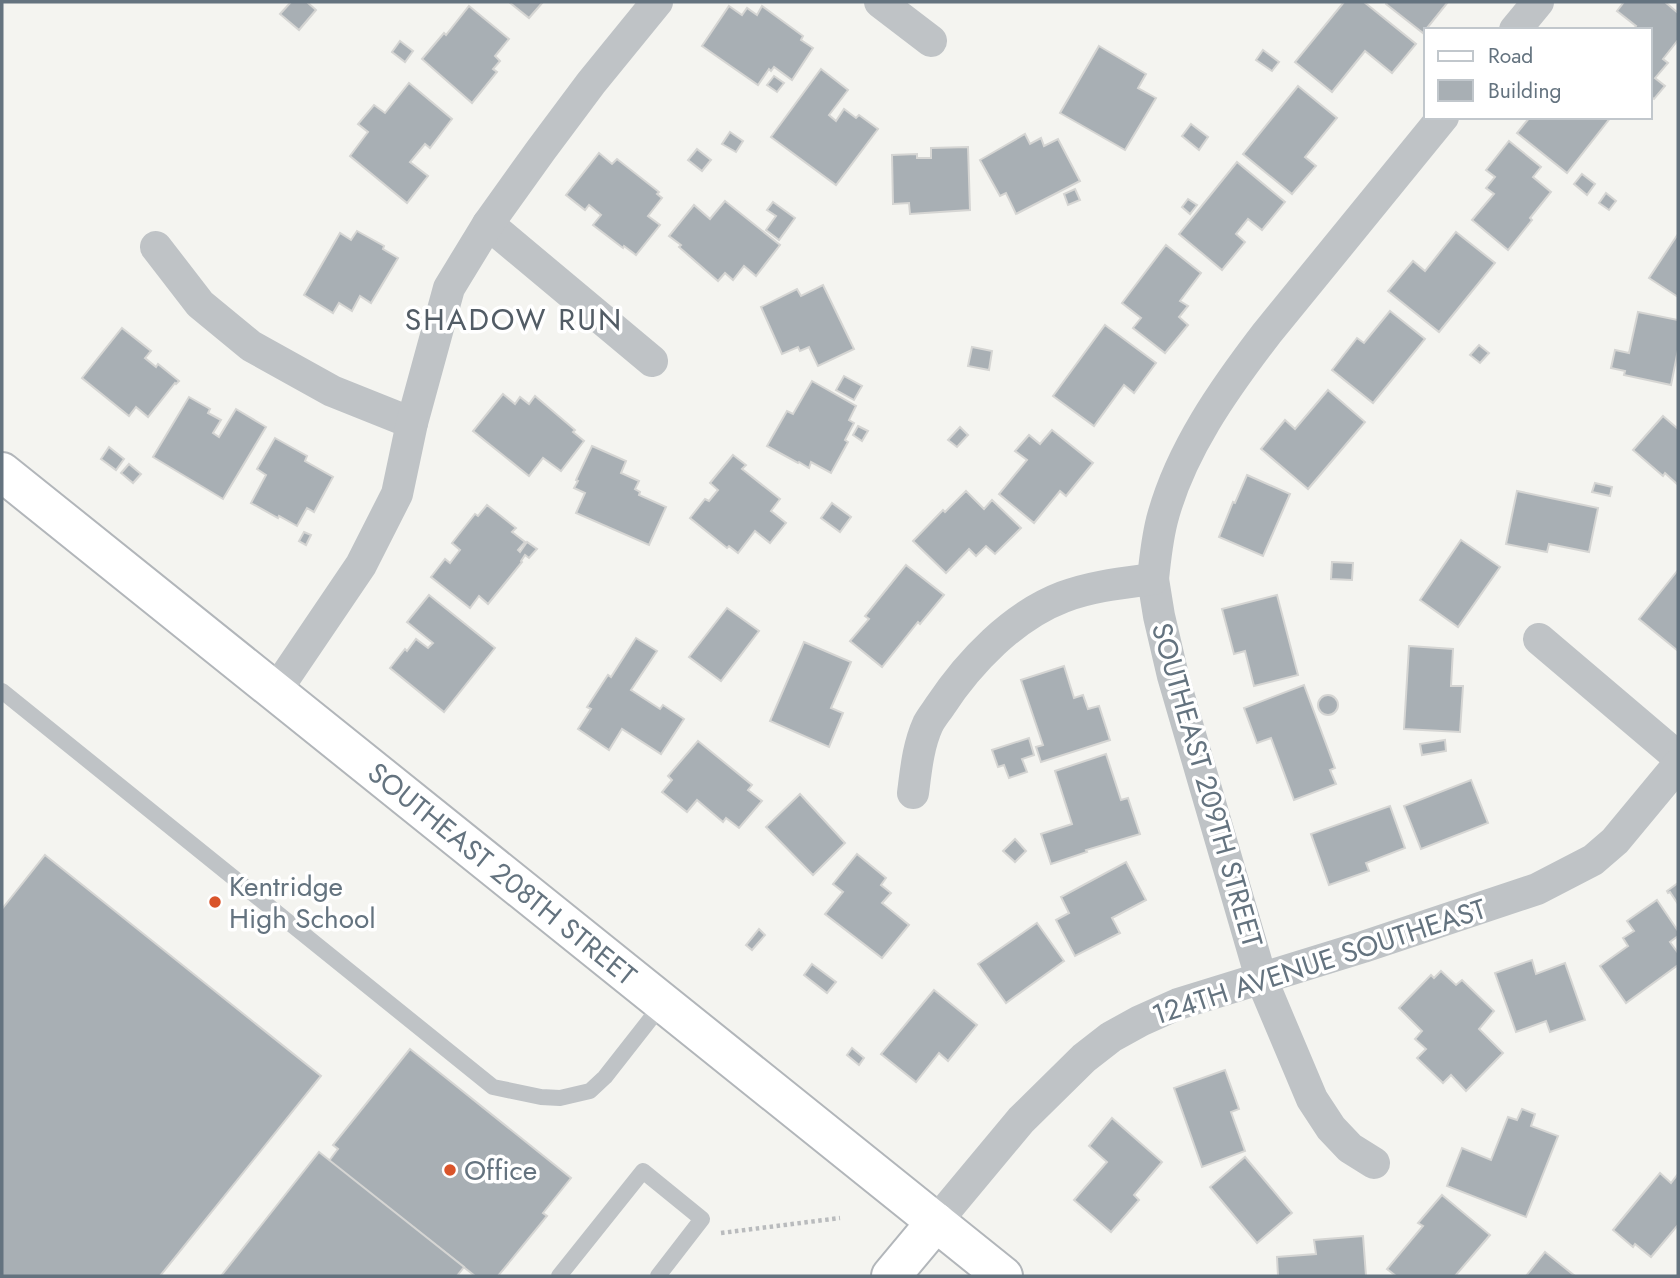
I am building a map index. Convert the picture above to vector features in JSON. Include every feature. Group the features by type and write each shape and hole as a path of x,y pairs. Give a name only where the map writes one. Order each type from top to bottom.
{"main road":[{"name":"SOUTHEAST 208TH STREET","path":"2,472 1003,1276"},
{"name":"124TH AVENUE SOUTHEAST","path":"891,1276 936,1222"}],"street":[{"path":"275,692 361,565 397,494 412,423 449,288 488,224 541,150 657,2"},
{"path":"880,2 930,41"},
{"path":"1517,28 1538,2"},
{"name":"SOUTHEAST 209TH STREET","path":"1374,1163 1350,1149 1331,1128 1312,1098 1261,978 1173,676 1153,579 1163,518 1186,459 1205,423 1246,360 1441,119"},
{"path":"488,224 652,360"},
{"path":"156,247 200,304 251,346 332,391 412,423"},
{"path":"913,793 919,751 928,724 949,692 1004,634 1032,613 1063,597 1105,585 1153,579"},
{"path":"1539,639 1678,757"},
{"name":"124TH AVENUE SOUTHEAST","path":"936,1222 1021,1120 1084,1058 1111,1037 1178,1004 1363,947 1537,889 1593,860 1615,841 1678,765"}],"lane":[{"path":"2,691 493,1087 541,1097 561,1098 590,1091 663,1003"},
{"path":"559,1276 643,1171 702,1219 658,1276"}],"path":[{"path":"688,1237 840,1218"}],"building":[{"path":"291,2 307,2 316,10 299,30 280,14"},
{"path":"509,2 543,2 529,18"},
{"path":"1344,2 1364,2 1416,44 1392,73 1365,51 1332,92 1295,62"},
{"path":"1448,2 1427,28 1424,28 1423,33 1386,4"},
{"path":"1624,2 1665,2 1678,13 1678,40 1663,59 1668,63 1655,78 1665,86 1654,99 1652,28 1634,28 1636,26 1617,11"},
{"path":"469,6 509,39 495,56 500,61 493,69 497,72 472,103 422,59"},
{"path":"729,6 742,15 747,8 757,15 762,6 803,36 801,40 813,48 792,80 774,67 771,71 769,69 758,85 702,46"},
{"path":"400,41 413,51 405,62 392,52"},
{"path":"1099,46 1146,74 1138,88 1156,98 1125,150 1060,113"},
{"path":"1263,50 1279,62 1272,71 1256,60"},
{"path":"821,69 848,90 829,115 836,121 844,109 856,118 859,115 878,129 836,185 771,137"},
{"path":"774,76 784,83 777,92 767,85"},
{"path":"409,83 452,119 430,148 425,144 410,162 428,176 407,203 350,156 368,132 358,124 374,105 385,113"},
{"path":"1298,86 1337,118 1305,157 1316,166 1292,194 1243,154"},
{"path":"1528,119 1609,119 1567,173 1517,133"},
{"path":"1191,124 1208,137 1199,150 1182,136"},
{"path":"730,132 743,141 736,152 722,144"},
{"path":"1025,134 1030,144 1041,138 1044,146 1058,139 1080,181 1016,214 1006,193 1000,196 980,160"},
{"path":"1509,141 1541,167 1533,177 1551,192 1508,250 1472,220 1494,194 1486,188 1495,177 1486,170"},
{"path":"968,147 970,210 910,214 909,203 893,204 892,155 917,154 917,158 931,158 931,148"},
{"path":"697,149 711,160 702,171 688,160"},
{"path":"599,153 612,164 617,159 659,192 657,194 662,198 648,216 660,225 636,255 593,225 601,215 589,205 585,210 566,195"},
{"path":"1237,162 1285,202 1262,230 1248,219 1236,234 1245,242 1222,270 1179,234"},
{"path":"1582,174 1595,184 1587,195 1574,184"},
{"path":"1075,189 1080,200 1068,205 1064,194"},
{"path":"1606,193 1616,201 1609,210 1599,203"},
{"path":"1188,199 1197,205 1190,214 1182,207"},
{"path":"725,201 780,245 756,276 744,266 733,280 725,273 718,281 669,236 694,205 710,219"},
{"path":"773,202 795,218 779,240 766,230 776,216 767,210"},
{"path":"357,231 384,246 383,249 398,258 371,303 360,296 352,311 339,303 333,313 304,295 340,233 351,240"},
{"path":"1456,232 1495,263 1439,332 1388,291 1413,261 1425,271"},
{"path":"1678,234 1678,297 1649,278"},
{"path":"1166,245 1201,273 1180,301 1188,306 1179,317 1188,325 1165,353 1133,328 1141,318 1122,303"},
{"path":"823,285 854,349 818,366 809,347 800,351 798,347 782,354 761,307 797,289 801,296"},
{"path":"1390,311 1425,339 1373,403 1332,370 1357,338 1364,343"},
{"path":"1638,312 1678,320 1678,350 1671,385 1624,375 1625,371 1611,368 1615,350 1629,353"},
{"path":"1105,325 1156,363 1134,393 1124,385 1094,426 1053,396"},
{"path":"122,328 151,351 145,358 156,367 158,364 179,381 148,417 136,407 129,416 82,378"},
{"path":"1479,345 1489,353 1480,363 1470,355"},
{"path":"972,347 992,351 989,370 968,366"},
{"path":"844,376 862,386 854,400 836,390"},
{"path":"812,381 856,406 849,420 854,423 845,440 848,442 831,473 811,462 809,468 767,446 787,411 793,414"},
{"path":"1328,390 1365,422 1308,489 1261,449 1285,420 1295,429"},
{"path":"503,394 515,404 520,397 529,404 535,396 584,441 561,471 543,458 529,476 473,431"},
{"path":"189,397 210,409 208,413 221,420 213,433 219,437 236,409 266,427 223,499 153,457"},
{"path":"1663,416 1678,429 1678,485 1665,473 1663,476 1633,450"},
{"path":"858,426 868,431 862,441 853,435"},
{"path":"960,427 968,435 957,447 948,440"},
{"path":"1052,430 1093,463 1066,496 1060,491 1034,523 999,494 1027,460 1015,451 1029,435 1040,444"},
{"path":"275,438 307,456 305,461 333,477 314,512 307,508 297,526 251,503 266,475 257,469"},
{"path":"592,446 626,461 621,473 639,481 635,489 640,492 639,495 666,507 649,545 576,513 585,493 574,488"},
{"path":"109,447 124,459 116,470 101,459"},
{"path":"733,455 746,465 742,469 780,499 771,511 786,523 770,543 755,531 738,553 729,546 727,548 690,518 705,499 709,501 718,490 710,483"},
{"path":"129,464 141,474 133,483 121,473"},
{"path":"1247,475 1290,494 1263,556 1219,537"},
{"path":"1595,483 1612,487 1610,496 1592,492"},
{"path":"966,491 984,509 992,500 1021,528 995,554 986,546 976,556 969,549 946,573 913,541"},
{"path":"1517,491 1598,508 1589,552 1549,544 1547,552 1506,544"},
{"path":"832,503 851,517 840,532 821,518"},
{"path":"487,505 516,528 512,532 525,542 518,550 520,552 527,542 537,549 529,558 525,555 488,604 479,596 470,608 431,577 445,559 450,563 460,550 452,543 475,514 478,516"},
{"path":"304,532 311,535 306,545 299,541"},
{"path":"1461,540 1500,567 1458,627 1420,600"},
{"path":"1332,562 1353,563 1352,580 1331,579"},
{"path":"906,565 944,595 882,667 850,641 869,619 865,616"},
{"path":"1678,570 1678,651 1639,619"},
{"path":"429,595 495,648 444,712 390,668 416,639 428,648 433,643 407,622"},
{"path":"1277,595 1298,675 1254,686 1245,651 1234,654 1222,609"},
{"path":"727,608 759,631 721,681 689,657"},
{"path":"636,638 657,651 631,690 660,709 663,705 684,719 661,754 622,729 609,750 578,729 591,709 587,707 608,675 611,677"},
{"path":"804,642 851,662 831,708 843,713 829,747 770,721"},
{"path":"1409,646 1453,649 1451,686 1463,686 1460,732 1404,729"},
{"path":"1064,666 1074,698 1083,695 1088,709 1099,706 1110,740 1041,762 1036,747 1043,745 1021,680"},
{"path":"1304,685 1335,768 1330,770 1336,784 1294,800 1271,738 1257,743 1244,708"},
{"path":"1324,695 1332,695 1338,705 1332,715 1324,715 1318,709 1318,701"},
{"path":"1029,738 1034,755 1022,759 1027,772 1009,778 1004,765 998,767 992,750"},
{"path":"1445,740 1446,751 1422,755 1420,744"},
{"path":"698,741 752,785 748,790 762,801 739,828 726,818 723,822 697,800 687,812 662,792 672,780 668,776"},
{"path":"1106,754 1121,800 1128,798 1140,834 1051,864 1041,834 1072,824 1055,771"},
{"path":"1471,780 1488,823 1421,849 1404,806"},
{"path":"800,794 845,843 813,875 766,827"},
{"path":"1390,806 1405,848 1366,863 1369,871 1329,885 1311,834"},
{"path":"1015,839 1026,851 1015,862 1003,851"},
{"path":"857,854 886,878 881,885 891,893 882,903 909,925 882,958 825,914 843,892 833,884"},
{"path":"45,855 321,1076 160,1276 2,1276 2,909"},
{"path":"1126,862 1146,900 1112,918 1120,933 1075,956 1056,920 1069,913 1061,897"},
{"path":"1678,883 1678,904 1667,891"},
{"path":"1657,900 1678,931 1678,936 1670,942 1678,953 1678,965 1626,1003 1600,966 1628,946 1623,938 1634,931 1627,921"},
{"path":"1037,923 1064,961 1006,1003 978,964"},
{"path":"759,929 765,935 752,950 746,945"},
{"path":"1532,960 1536,974 1565,963 1585,1020 1550,1032 1546,1021 1516,1032 1495,973"},
{"path":"812,964 836,982 827,993 804,975"},
{"path":"1441,971 1456,985 1462,980 1494,1011 1479,1029 1503,1053 1466,1091 1451,1075 1443,1083 1417,1058 1426,1049 1415,1039 1422,1031 1399,1008 1431,975 1434,978"},
{"path":"934,990 977,1025 948,1061 939,1053 916,1082 881,1054"},
{"path":"852,1048 864,1058 859,1065 847,1055"},
{"name":"Office","path":"410,1049 571,1178 543,1213 547,1216 498,1276 475,1276 329,1161 338,1149 333,1145"},
{"path":"1225,1070 1239,1109 1231,1112 1245,1151 1202,1167 1174,1088"},
{"path":"1522,1109 1535,1114 1531,1126 1558,1136 1526,1217 1447,1186 1462,1148 1491,1160 1508,1117 1517,1120"},
{"path":"1112,1118 1162,1162 1134,1195 1139,1200 1111,1232 1074,1200 1107,1162 1089,1146"},
{"path":"319,1152 464,1267 457,1276 221,1276"},
{"path":"1245,1157 1292,1213 1257,1243 1210,1187"},
{"path":"1660,1173 1671,1183 1678,1174 1678,1225 1651,1257 1635,1244 1633,1247 1613,1230"},
{"path":"1442,1195 1490,1235 1455,1276 1396,1276 1387,1269 1423,1226 1418,1223"},
{"path":"1363,1236 1366,1276 1278,1276 1277,1257 1316,1254 1314,1240"},
{"path":"1545,1252 1575,1276 1526,1276"}],"place":[{"name":"Kentridge High School","path":"215,902"},
{"name":"Office","path":"450,1170"}],"district":[{"name":"SHADOW RUN","path":"514,319"}]}
